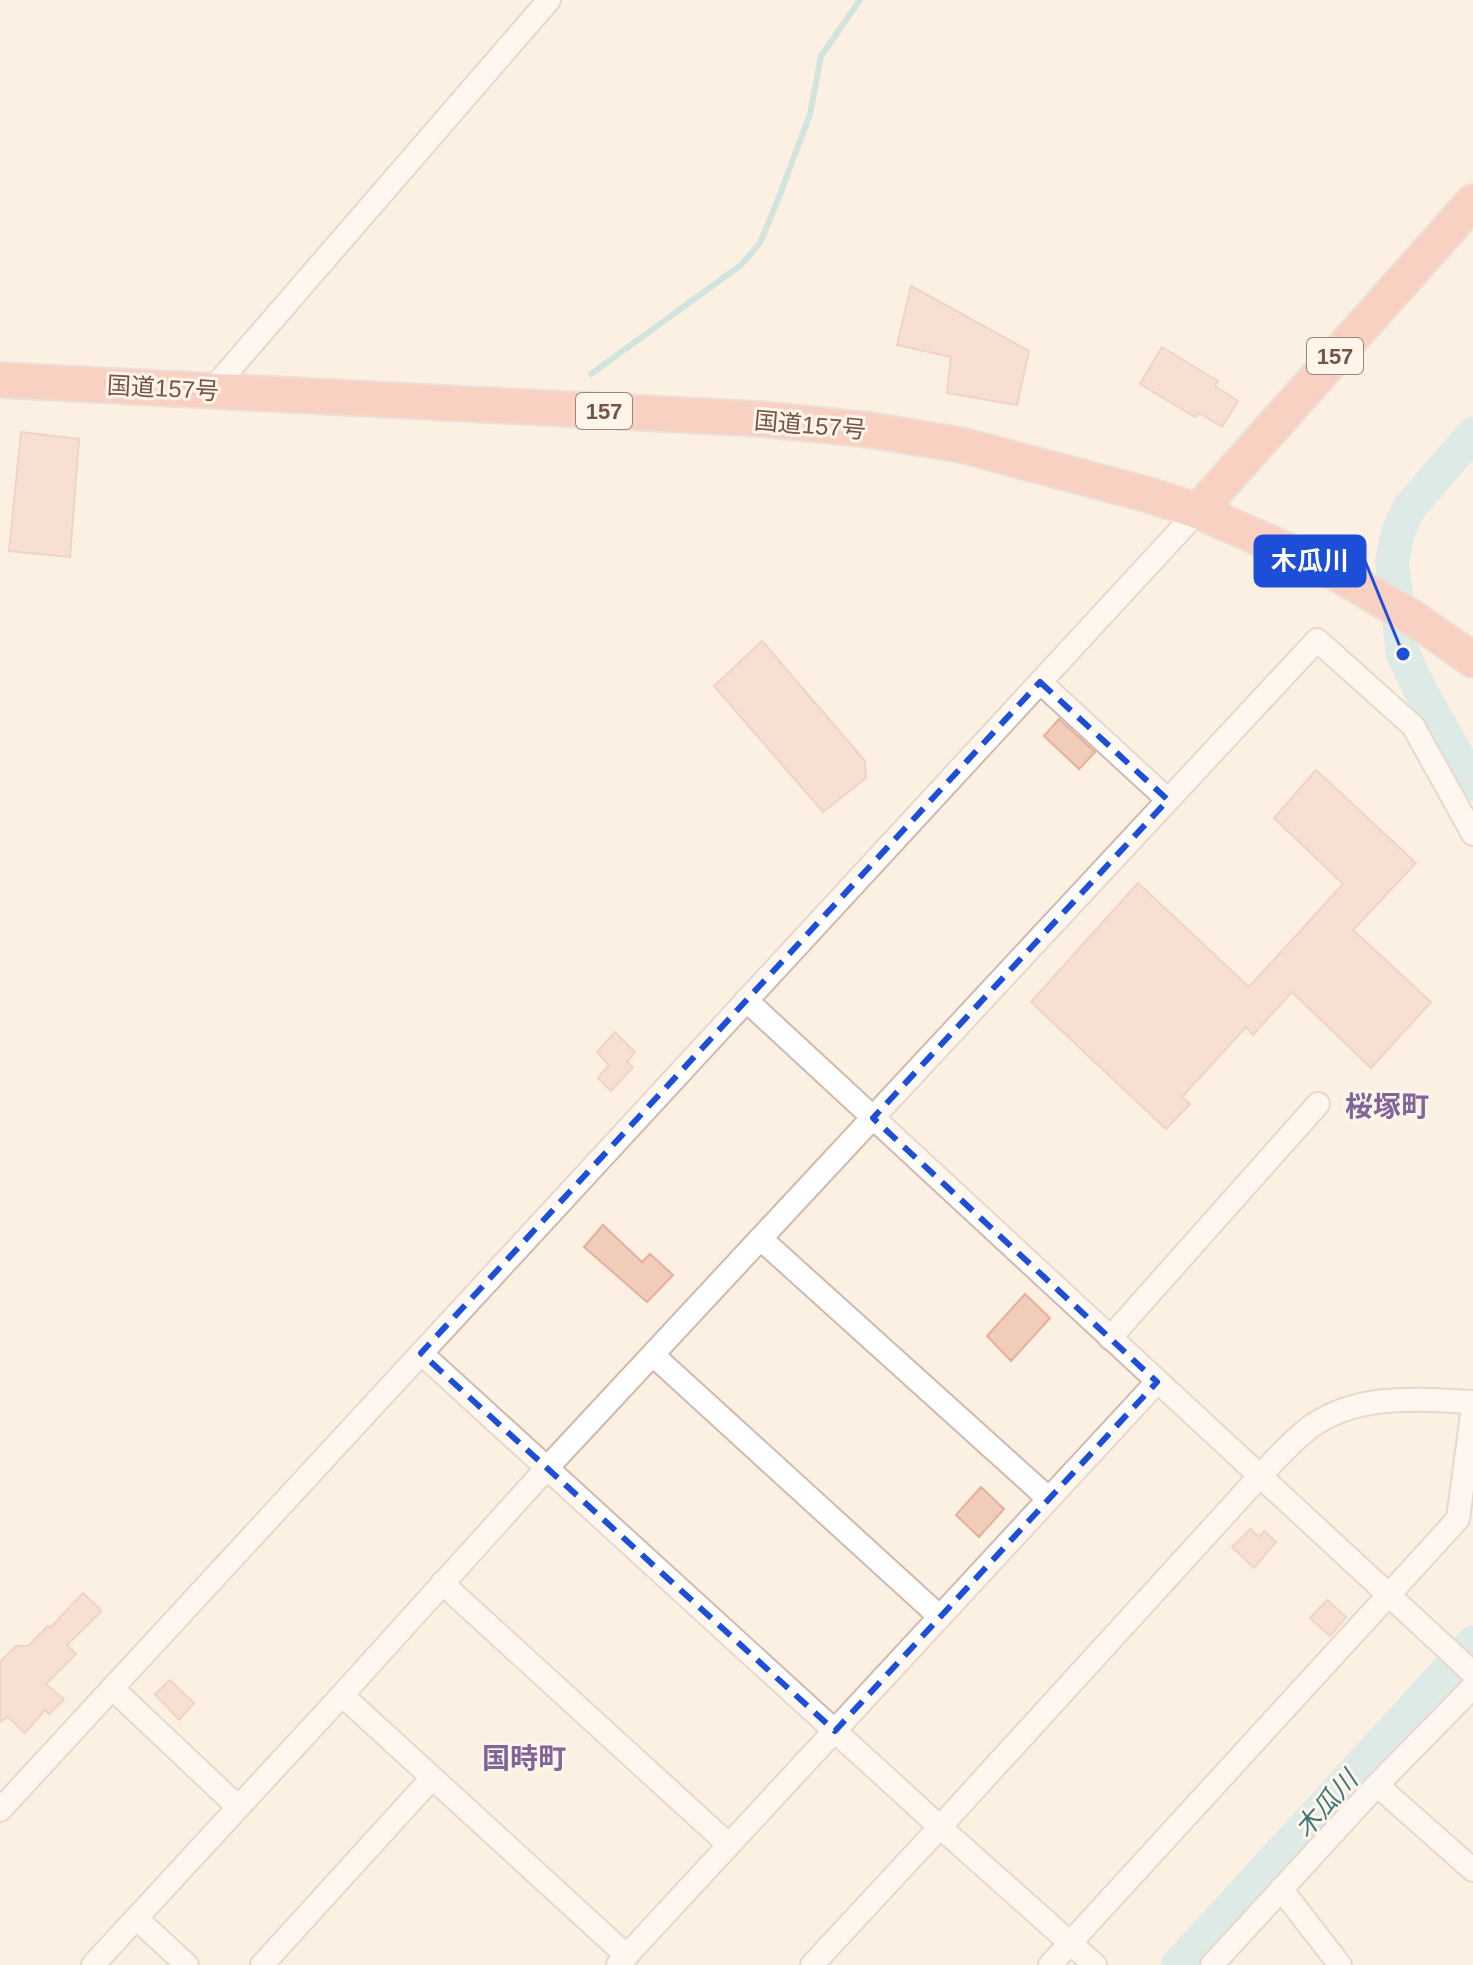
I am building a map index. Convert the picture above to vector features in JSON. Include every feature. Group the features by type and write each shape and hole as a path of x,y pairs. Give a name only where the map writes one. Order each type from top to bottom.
{"highway":[{"name":"157","path":"1198,511 1473,202"},
{"name":"国道157号","path":"0,380 760,419 869,430 961,445 1107,483 1198,511 1329,569 1416,620 1473,660"}],"street":[{"path":"211,391 549,0"},
{"path":"0,1810 1198,511"},
{"path":"93,1965 547,1468 1317,640 1413,726 1473,834"},
{"path":"1040,682 1168,800"},
{"path":"746,1000 1473,1673"},
{"path":"1110,1338 1318,1104"},
{"path":"761,1239 1049,1499"},
{"path":"421,1353 1095,1965"},
{"path":"653,1355 940,1617"},
{"path":"342,1695 623,1960 1157,1382"},
{"path":"812,1965 1259,1477 1310,1428 1338,1413 1365,1404 1399,1399 1473,1405 1458,1519 1050,1965"},
{"path":"442,1583 729,1845"},
{"path":"1212,1965 1377,1785 1473,1687"},
{"path":"112,1688 238,1807"},
{"path":"262,1965 432,1778"},
{"path":"1377,1785 1473,1870"},
{"path":"1281,1889 1340,1965"},
{"path":"136,1918 187,1965"}],"highlighted area":[{"path":"1040,682 1168,800 873,1118 1157,1382 835,1731 421,1353"}],"building":[{"path":"911,286 1029,351 1017,405 947,393 951,357 897,345"},
{"path":"1162,347 1218,381 1215,386 1238,401 1222,427 1199,413 1195,417 1140,384"},
{"path":"21,432 79,439 70,557 9,551"},
{"path":"762,641 865,761 866,778 823,812 714,686"},
{"path":"1059,719 1095,752 1079,769 1044,736"},
{"path":"1316,770 1416,863 1353,930 1431,1002 1371,1068 1292,992 1253,1035 1246,1027 1182,1097 1190,1104 1166,1129 1031,1002 1138,883 1249,987 1343,884 1274,818"},
{"path":"615,1032 635,1052 627,1062 633,1067 611,1091 598,1078 609,1065 597,1052"},
{"path":"603,1225 642,1262 650,1254 673,1275 647,1302 584,1247"},
{"path":"1025,1294 1050,1318 1011,1361 987,1336"},
{"path":"981,1487 1004,1509 979,1537 956,1515"},
{"path":"1250,1529 1259,1537 1264,1531 1276,1542 1254,1568 1232,1547"},
{"path":"83,1593 102,1611 67,1645 76,1654 46,1684 64,1699 49,1714 45,1710 25,1733 8,1717 0,1722 0,1662 16,1646 28,1646 48,1626 50,1628"},
{"path":"1327,1600 1346,1617 1330,1636 1310,1618"},
{"path":"170,1680 194,1703 179,1720 155,1694"}],"waterway":[{"path":"591,374 741,265 760,243 810,114 821,56 860,0"},
{"name":"木瓜川","path":"1473,434 1409,508 1398,532 1392,562 1403,654 1473,784"},
{"name":"木瓜川","path":"1178,1965 1473,1643"}],"place":[{"name":"木瓜川","path":"1403,654"}],"district":[{"name":"桜塚町","path":"1387,1106"},
{"name":"国時町","path":"524,1758"}]}
